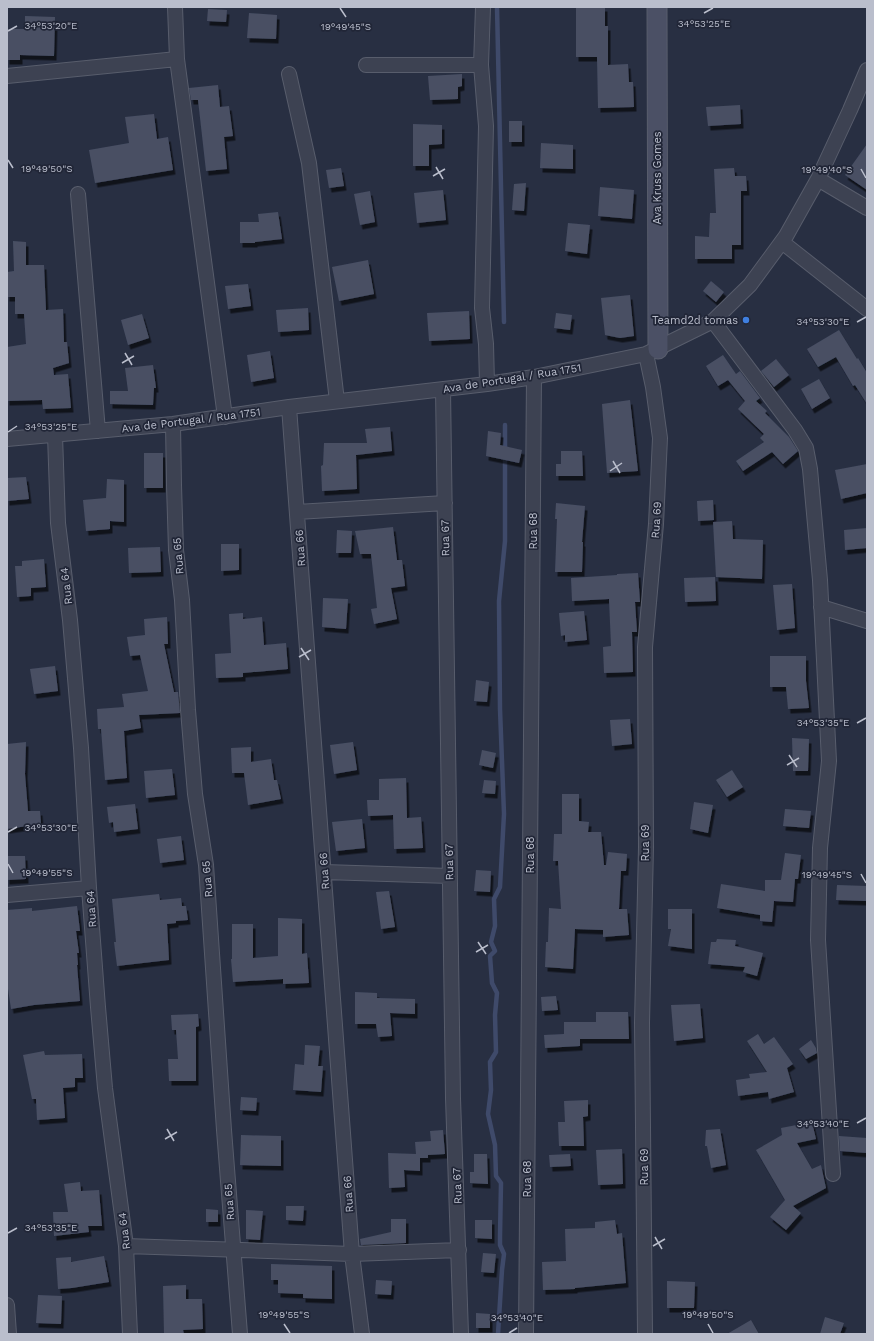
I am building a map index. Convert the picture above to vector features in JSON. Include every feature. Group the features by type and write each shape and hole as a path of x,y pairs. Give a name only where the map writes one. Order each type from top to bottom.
{"street":[{"path":"175,7 177,59 225,417"},
{"path":"483,7 481,65 486,126 482,308 486,344 487,384"},
{"name":"Ava Kruss Gomes","path":"652,352 657,7"},
{"path":"7,76 177,59"},
{"path":"366,65 481,65"},
{"name":"Ava de Portugal / Rua 1751","path":"7,439 173,424 289,407 487,384 534,377 652,352 713,321 750,286 782,242 818,179 867,70"},
{"path":"288,74 309,163 337,401"},
{"path":"818,179 867,208"},
{"path":"78,194 98,431"},
{"path":"782,242 867,309"},
{"path":"713,321 795,430 806,448 810,469 821,607 829,761 820,848 818,940 833,1174"},
{"name":"Rua 69","path":"645,1334 642,1023 646,847 645,647 656,524 660,438 653,387 652,352"},
{"name":"Rua 68","path":"526,1334 534,377"},
{"name":"Rua 67","path":"443,389 453,1098 461,1334"},
{"name":"Rua 66","path":"289,407 352,1254 362,1334"},
{"name":"Rua 65","path":"173,424 176,550 182,600 188,710 195,794 206,865 224,1130 240,1334"},
{"name":"Rua 64","path":"56,435 58,523 70,620 81,748 89,888 105,1088 126,1246 130,1334"},
{"path":"297,512 445,503"},
{"path":"821,607 867,621"},
{"path":"324,872 450,876"},
{"path":"7,895 89,888"},
{"path":"126,1246 352,1254 459,1250"},
{"path":"7,1305 9,1334"}],"building":[{"path":"576,7 605,7 605,26 608,26 608,65 628,64 629,82 633,82 634,107 598,108 597,57 576,57"},
{"path":"208,9 227,10 226,22 207,21"},
{"path":"249,13 277,15 276,39 247,38"},
{"path":"25,16 55,17 54,56 20,55 20,60 7,60 7,29 25,29"},
{"path":"462,74 462,86 458,87 458,99 430,100 428,76"},
{"path":"218,85 220,107 229,106 233,136 224,137 227,169 206,171 198,100 191,100 189,88"},
{"path":"740,105 741,124 708,126 706,107"},
{"path":"154,114 157,139 168,137 173,170 95,183 89,150 129,143 125,117"},
{"path":"509,121 522,121 522,142 509,142"},
{"path":"413,124 442,125 442,144 429,145 429,166 413,166"},
{"path":"541,143 573,145 573,169 540,168"},
{"path":"867,144 867,190 845,175"},
{"path":"341,168 344,186 329,188 326,170"},
{"path":"734,168 735,176 746,176 747,191 741,191 741,245 732,245 732,259 695,259 695,236 709,237 710,213 716,213 714,169"},
{"path":"526,183 524,211 512,210 514,184"},
{"path":"600,187 634,190 632,219 598,216"},
{"path":"443,190 446,220 417,223 414,193"},
{"path":"370,191 375,222 360,225 354,194"},
{"path":"278,212 282,239 255,243 240,243 240,222 259,222 258,214"},
{"path":"568,223 590,225 587,254 565,251"},
{"path":"13,241 26,242 26,265 44,265 46,310 63,309 64,342 67,342 69,363 53,368 54,375 68,374 71,408 43,409 42,400 7,401 7,347 26,344 24,314 15,314 15,297 7,297 7,272 14,271"},
{"path":"368,260 374,294 339,301 332,267"},
{"path":"711,281 724,292 716,302 703,291"},
{"path":"248,284 251,306 228,309 225,286"},
{"path":"630,295 634,336 620,338 605,335 601,298"},
{"path":"308,308 309,330 278,332 276,310"},
{"path":"469,311 470,339 429,341 427,313"},
{"path":"556,313 572,315 570,330 554,328"},
{"path":"142,314 149,338 128,345 121,320"},
{"path":"839,330 867,373 867,404 855,385 853,386 836,357 818,367 807,349"},
{"path":"270,351 274,378 251,382 247,355"},
{"path":"723,355 736,374 740,371 760,398 756,401 767,411 765,413 789,437 798,451 783,464 772,452 743,471 736,461 764,442 760,438 764,434 738,409 745,401 728,380 718,386 706,366"},
{"path":"776,359 789,375 774,387 761,371"},
{"path":"153,365 156,388 154,388 153,405 110,404 110,391 128,391 125,368"},
{"path":"819,379 830,398 812,409 801,389"},
{"path":"630,400 638,471 607,473 602,404"},
{"path":"390,427 392,451 356,455 357,489 322,491 321,466 323,465 324,443 367,443 365,429"},
{"path":"488,431 501,433 500,445 522,450 519,463 486,456"},
{"path":"561,451 582,451 583,476 556,476 556,464 561,464"},
{"path":"144,453 163,453 163,488 144,488"},
{"path":"867,464 867,493 841,499 835,470"},
{"path":"26,477 29,499 7,501 7,478"},
{"path":"107,479 124,480 124,522 110,521 110,529 86,531 83,500 106,498"},
{"path":"713,500 714,520 698,521 697,501"},
{"path":"556,503 585,506 582,542 582,572 555,572 557,519 555,519"},
{"path":"732,521 733,539 763,540 762,579 716,577 713,522"},
{"path":"393,527 397,560 402,560 405,586 391,588 397,619 374,624 371,609 377,608 371,554 360,554 355,531"},
{"path":"867,528 867,548 845,550 844,530"},
{"path":"337,530 352,531 351,553 336,553"},
{"path":"221,544 239,544 239,570 221,571"},
{"path":"160,547 161,572 129,573 128,548"},
{"path":"44,559 46,587 31,588 31,596 17,597 15,566 22,566 22,561"},
{"path":"638,573 640,602 635,602 637,632 632,632 633,672 604,673 603,647 611,646 609,599 572,601 571,578"},
{"path":"715,577 716,601 685,602 684,578"},
{"path":"792,584 795,628 777,630 773,585"},
{"path":"323,598 348,599 346,629 322,627"},
{"path":"584,611 587,640 565,642 565,635 561,636 559,613"},
{"path":"243,613 243,619 262,617 264,645 286,643 288,669 243,673 243,677 216,678 215,654 231,653 229,614"},
{"path":"167,617 168,644 164,644 174,692 178,692 180,713 139,715 141,728 124,731 127,778 105,780 101,729 98,729 97,709 124,707 122,694 148,691 140,655 130,656 127,637 145,635 144,619"},
{"path":"770,656 806,656 806,681 809,708 788,709 786,687 770,687"},
{"path":"55,666 58,691 34,694 30,669"},
{"path":"476,680 489,682 487,702 474,701"},
{"path":"630,719 632,744 612,746 610,720"},
{"path":"792,738 809,739 808,771 793,771"},
{"path":"26,742 25,774 28,811 40,811 41,824 7,829 7,744"},
{"path":"353,742 357,770 334,774 330,745"},
{"path":"251,747 251,762 271,759 274,780 277,780 281,799 248,805 244,773 232,773 231,748"},
{"path":"482,750 496,753 493,768 479,765"},
{"path":"172,769 175,795 146,798 144,771"},
{"path":"732,770 743,787 727,797 716,780"},
{"path":"406,778 407,818 421,817 423,848 394,849 393,815 368,816 367,800 379,800 379,779"},
{"path":"484,780 496,781 495,794 482,793"},
{"path":"562,794 579,794 579,821 589,822 588,832 601,832 604,865 606,865 608,852 627,854 626,871 621,871 619,909 627,909 629,935 603,937 603,930 575,929 573,969 545,967 546,942 548,942 549,908 561,909 558,861 553,861 554,834 562,834"},
{"path":"694,802 713,805 708,833 690,829"},
{"path":"135,804 138,829 114,832 113,822 109,823 107,807"},
{"path":"785,809 811,811 809,828 783,826"},
{"path":"362,819 365,848 336,851 332,822"},
{"path":"181,836 184,860 160,863 157,839"},
{"path":"785,853 801,855 798,879 795,879 793,902 774,901 772,922 760,921 760,915 717,908 721,884 765,891 765,880 781,880"},
{"path":"7,856 25,856 26,879 7,880"},
{"path":"476,870 491,871 490,892 474,891"},
{"path":"837,885 867,886 867,901 836,900"},
{"path":"389,891 395,927 381,929 376,892"},
{"path":"159,894 160,900 181,898 182,906 186,906 188,920 176,921 176,923 167,924 169,960 117,966 114,942 116,942 112,899"},
{"path":"77,906 80,931 76,931 79,953 77,953 77,965 80,1001 34,1005 11,1009 7,982 7,910 32,908 32,911"},
{"path":"668,909 692,909 692,949 668,946 671,929 668,929"},
{"path":"278,918 302,919 302,954 307,953 309,983 283,984 283,979 233,982 231,959 232,924 253,924 253,958 278,956"},
{"path":"717,939 736,940 735,946 763,953 757,976 743,972 745,967 708,964 711,942 716,942"},
{"path":"355,992 377,993 377,998 415,999 415,1014 390,1013 392,1036 378,1037 376,1024 355,1024"},
{"path":"556,996 558,1010 542,1011 541,997"},
{"path":"700,1004 703,1038 674,1041 671,1005"},
{"path":"596,1012 628,1012 629,1039 580,1039 580,1046 545,1048 544,1035 564,1034 564,1022 596,1022"},
{"path":"198,1014 199,1026 196,1027 196,1081 169,1081 168,1059 178,1059 176,1030 172,1030 171,1015"},
{"path":"758,1034 764,1044 774,1037 793,1064 787,1068 794,1092 769,1099 768,1092 738,1096 736,1080 750,1078 749,1074 767,1072 747,1041"},
{"path":"811,1040 817,1053 806,1059 799,1049"},
{"path":"305,1045 320,1046 318,1066 323,1066 321,1092 293,1090 295,1064 304,1065"},
{"path":"44,1051 45,1055 82,1054 83,1078 75,1078 75,1087 63,1088 65,1118 37,1120 36,1099 32,1099 23,1055"},
{"path":"241,1097 257,1098 256,1111 240,1110"},
{"path":"588,1100 588,1116 583,1117 584,1146 559,1146 558,1122 565,1122 564,1101"},
{"path":"812,1122 816,1139 797,1143 812,1169 821,1165 826,1188 793,1206 801,1213 786,1230 770,1217 785,1200 756,1150 782,1135 781,1128"},
{"path":"720,1129 726,1165 711,1168 707,1146 705,1146 706,1130"},
{"path":"443,1130 445,1154 428,1155 428,1158 420,1158 420,1171 404,1170 405,1187 389,1188 388,1153 416,1154 415,1142 431,1141 430,1131"},
{"path":"241,1135 281,1136 281,1166 240,1165"},
{"path":"839,1136 867,1138 867,1153 840,1151"},
{"path":"622,1149 623,1184 598,1185 596,1150"},
{"path":"474,1154 487,1154 488,1184 470,1183 470,1172 474,1172"},
{"path":"570,1154 571,1166 550,1167 549,1155"},
{"path":"80,1182 81,1191 99,1190 102,1226 88,1226 89,1232 54,1236 53,1212 68,1212 64,1184"},
{"path":"286,1206 304,1206 303,1221 286,1220"},
{"path":"206,1209 218,1210 218,1222 206,1222"},
{"path":"246,1210 263,1211 260,1240 246,1239"},
{"path":"391,1219 406,1219 406,1243 361,1245 360,1239 391,1232"},
{"path":"475,1220 492,1220 492,1239 475,1238"},
{"path":"615,1220 617,1234 622,1233 626,1283 575,1289 543,1290 542,1262 566,1261 565,1229 595,1228 595,1222"},
{"path":"483,1253 496,1254 494,1273 481,1272"},
{"path":"104,1256 109,1282 58,1289 56,1258 71,1257 71,1262"},
{"path":"271,1264 332,1266 332,1299 303,1298 303,1294 278,1293 278,1280 271,1280"},
{"path":"376,1280 392,1281 391,1295 375,1294"},
{"path":"667,1281 695,1282 694,1308 667,1308"},
{"path":"186,1285 186,1299 202,1299 203,1329 183,1330 184,1334 164,1334 163,1286"},
{"path":"38,1295 62,1296 61,1324 36,1323"},
{"path":"476,1313 490,1314 490,1328 476,1328"},
{"path":"825,1317 844,1323 840,1334 820,1334"},
{"path":"751,1320 759,1334 727,1334"}],"waterway":[{"path":"497,7 504,322"},
{"path":"498,1334 504,1254 500,1245 501,1183 496,1176 495,1145 488,1114 491,1090 490,1062 496,1052 495,1015 497,993 492,983 490,956 495,951 491,942 495,926 494,899 500,887 504,814 500,709 499,601 505,541 505,425"}],"place":[{"name":"Teamd2d tomas","path":"746,320"}]}
